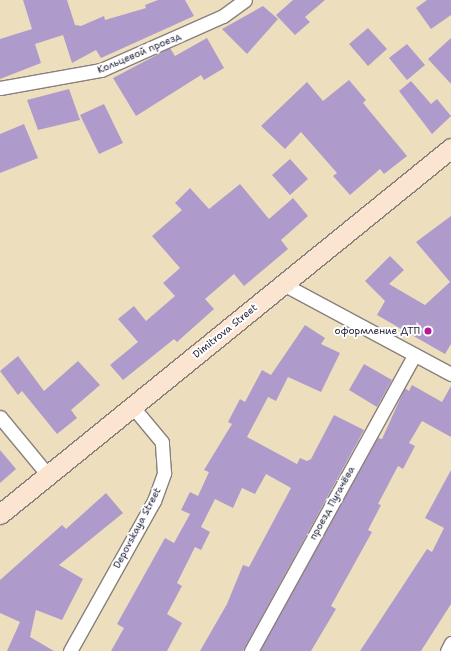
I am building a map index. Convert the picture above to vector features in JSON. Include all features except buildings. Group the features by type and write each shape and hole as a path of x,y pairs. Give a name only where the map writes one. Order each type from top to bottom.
{"street":[{"name":"Кольцевой проезд","path":"0,88 101,70 223,16 245,0"},
{"name":"Dimitrova Street","path":"0,514 451,148"},
{"path":"283,284 414,356 450,372"},
{"name":"проезд Пугачёва","path":"250,651 414,356"},
{"name":"Depovskaya Street","path":"70,651 154,501 164,473 162,442 132,406"},
{"path":"0,417 48,474"},
{"path":"447,651 451,643"}],"place":[{"name":"оформление ДТП","path":"428,331"}]}
